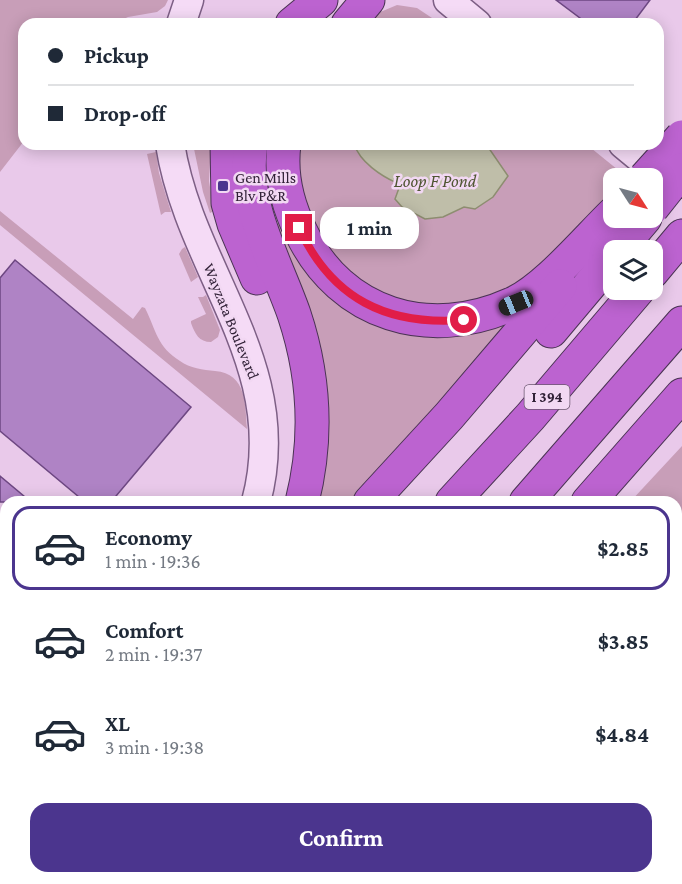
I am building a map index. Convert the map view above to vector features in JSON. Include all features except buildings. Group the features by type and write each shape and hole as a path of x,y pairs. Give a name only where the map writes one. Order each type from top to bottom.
{"highway":[{"path":"299,18 321,0"},
{"path":"314,18 327,0"},
{"path":"353,18 368,0"},
{"path":"654,168 682,137"},
{"path":"227,150 228,203 234,224 290,359 301,408 308,469"},
{"path":"251,150 250,176 258,219 294,316 308,370 313,440 303,496"},
{"path":"284,150 287,201 314,257 341,286 372,308 412,319 464,320 516,303 615,228"},
{"path":"663,187 682,170"},
{"path":"376,496 449,416 565,281 620,228"},
{"path":"403,496 603,270"},
{"name":"I 394","path":"458,496 530,417 629,300"},
{"path":"531,496 682,323"},
{"path":"594,496 682,395"},
{"path":"594,496 682,415"}],"street":[{"path":"183,18 189,0"},
{"path":"448,0 470,18"},
{"name":"Wayzata Boulevard","path":"172,150 174,169 184,200 202,247 242,336 259,390 264,418 263,456 257,496"},
{"path":"630,150 682,193"}],"shaded area":[{"path":"0,0 168,0 165,6 157,12 126,18 18,18 18,149 0,172"},
{"path":"397,5 417,8 432,18 373,18 378,13"},
{"path":"194,150 211,150 209,181 214,211 210,213"},
{"path":"297,150 357,150 372,167 443,217 464,207 475,209 493,197 508,176 490,150 593,150 616,168 603,168 603,204 529,285 426,315 343,273 301,198"},
{"path":"156,152 159,173 171,212 161,215 147,154"},
{"path":"0,211 133,319 142,307 145,308 158,338 172,356 192,367 225,373 233,378 239,384 242,392 247,429 0,225"},
{"path":"281,223 346,304 525,311 366,496 312,496 271,227"},
{"path":"185,247 198,277 191,282 179,254"},
{"path":"206,295 220,330 218,337 211,342 203,341 198,337 191,323 206,314 198,297"},
{"path":"682,446 682,496 636,496"}],"water":[{"name":"Loop F Pond","path":"490,150 508,176 493,197 475,209 464,207 443,217 425,219 402,207 395,199 399,188 397,183 372,168 357,151"}],"place":[{"name":"Gen Mills Blv P&R","path":"223,186"}],"route":[{"path":"299,228 314,257 327,272 341,286 372,308 412,319 464,320"}]}
